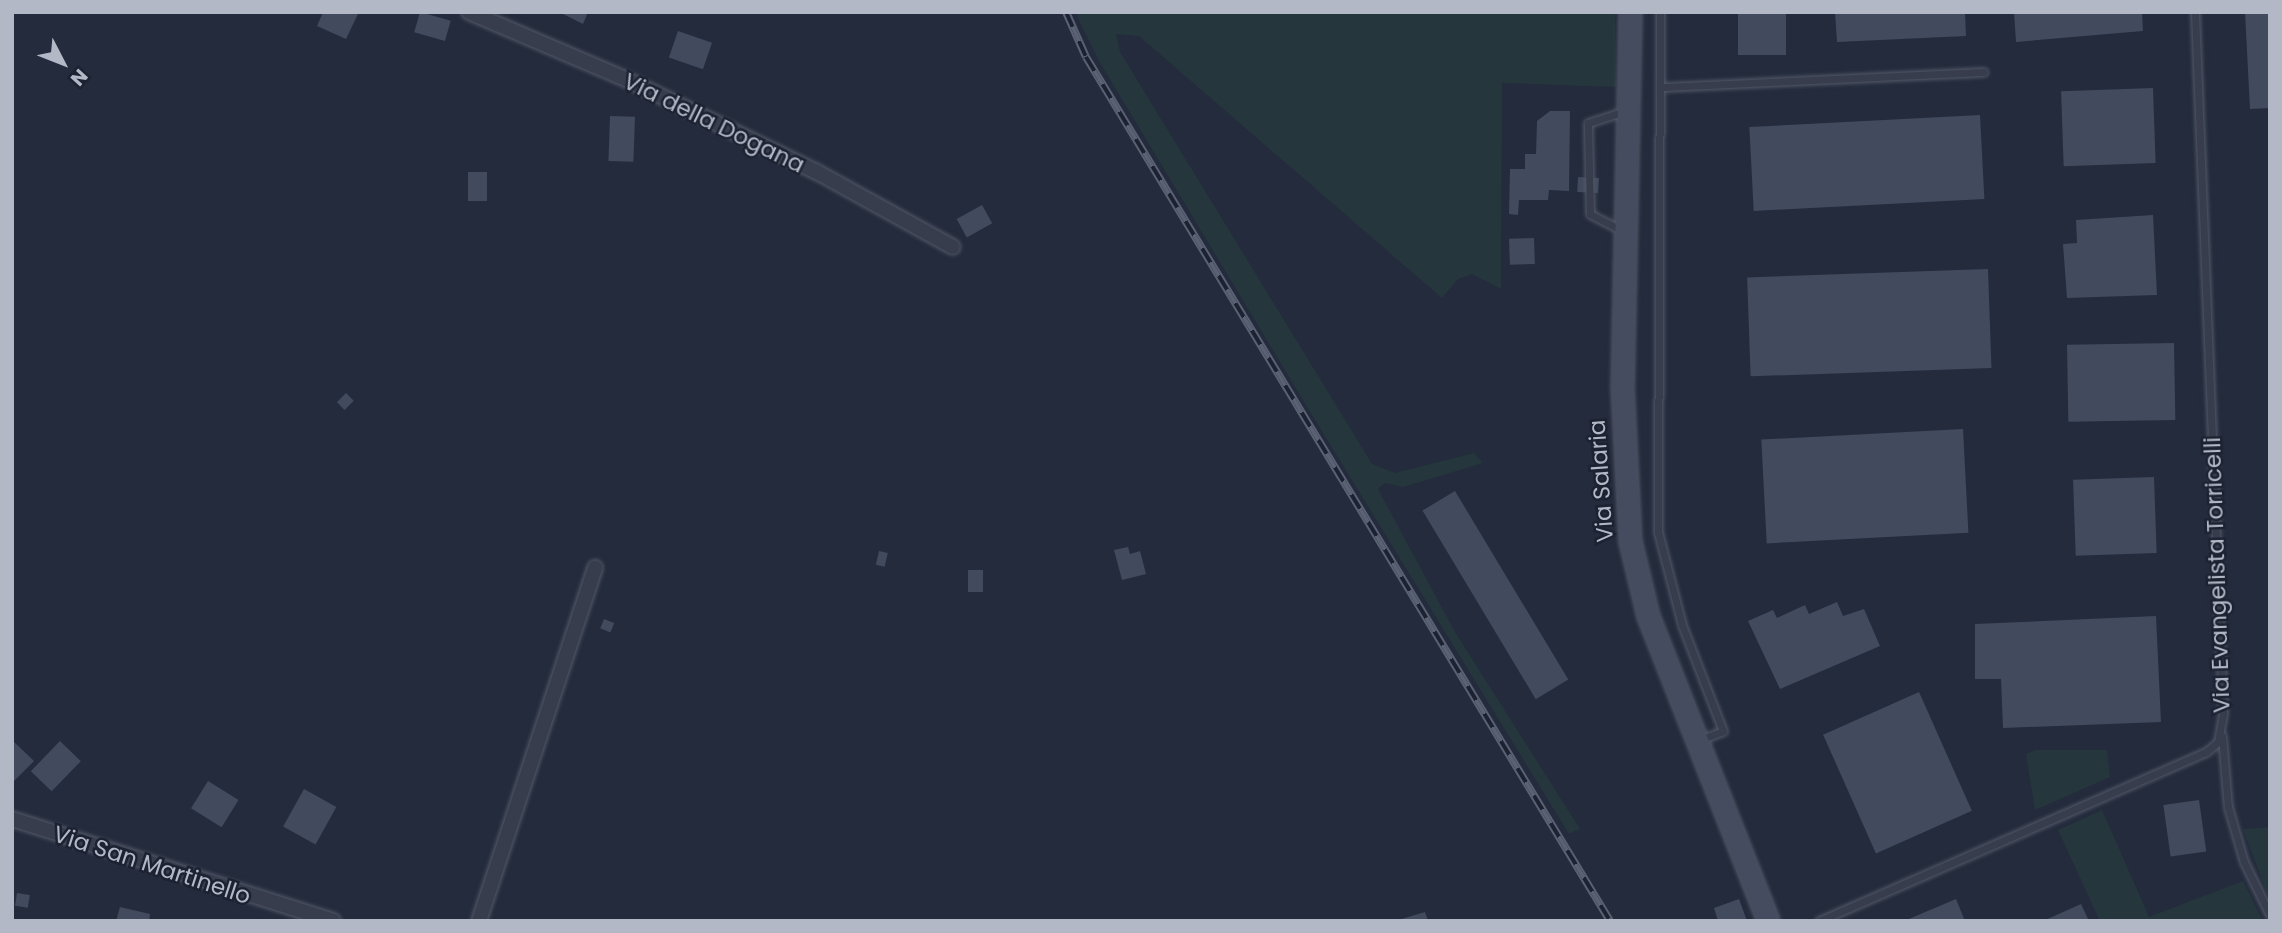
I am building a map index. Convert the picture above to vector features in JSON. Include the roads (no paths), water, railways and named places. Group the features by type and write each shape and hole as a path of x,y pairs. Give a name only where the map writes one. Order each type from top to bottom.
{"main road":[{"name":"Via Salaria","path":"1630,12 1622,385 1630,541 1648,616 1768,921"}],"street":[{"name":"Via della Dogana","path":"469,12 666,99 817,172 953,247"},
{"path":"479,921 595,568"},
{"name":"Via San Martinello","path":"12,819 332,921"}],"lane":[{"path":"1660,12 1663,86 1656,408 1658,532 1682,625 1723,731 1696,741"},
{"name":"Via Evangelista Torricelli","path":"1819,921 2206,752 2221,732 2195,12"},
{"path":"1663,86 1984,72"},
{"path":"1626,233 1590,214 1588,122 1628,110"},
{"path":"2221,732 2228,807 2244,862 2270,915"}],"railway":[{"path":"1066,12 1086,57 1610,921"}]}
